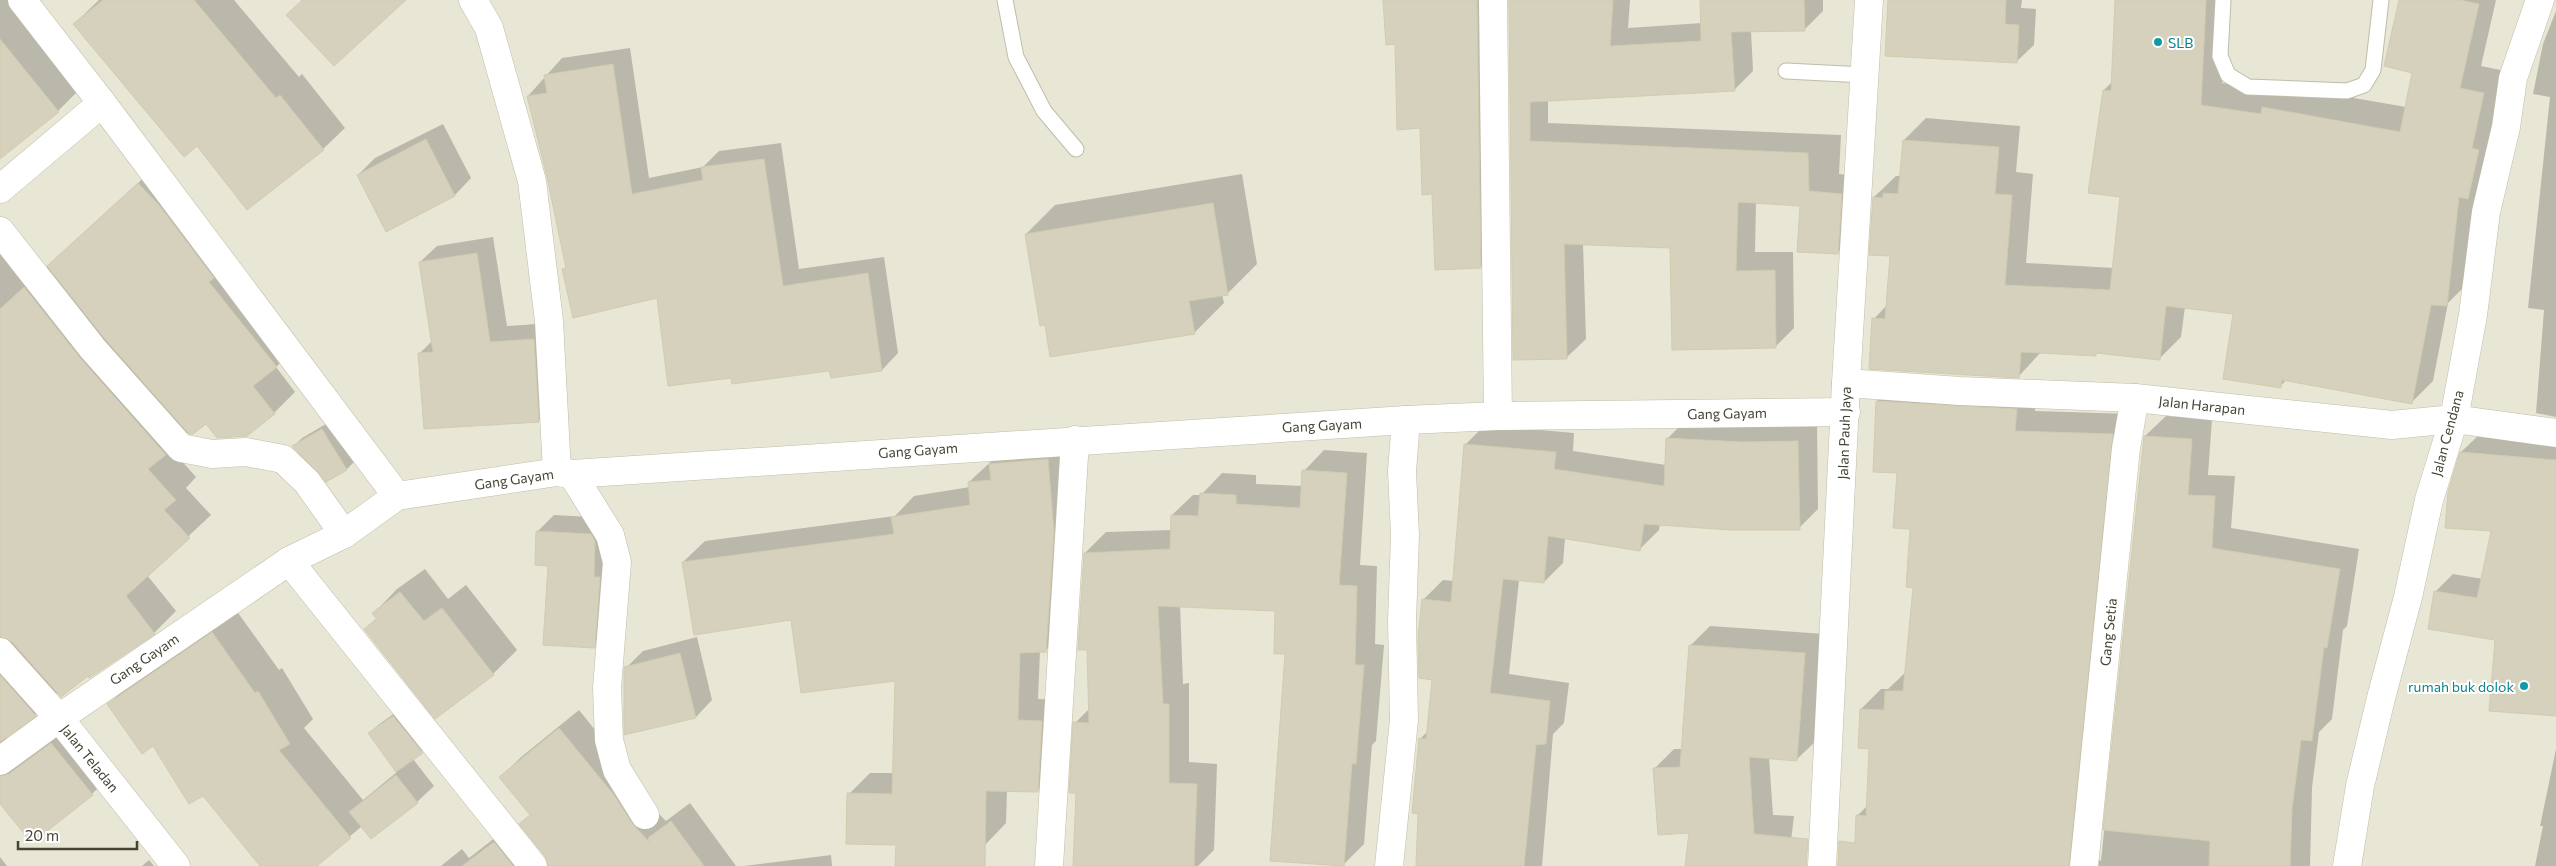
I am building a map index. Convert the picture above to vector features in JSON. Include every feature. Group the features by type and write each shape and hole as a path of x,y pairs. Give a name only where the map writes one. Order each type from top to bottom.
{"street":[{"path":"22,0 102,103 397,496"},
{"path":"473,0 489,28 532,181 549,321 564,473 610,535 617,562 607,688 609,740 617,770 644,815"},
{"path":"1493,0 1498,416"},
{"name":"Jalan Pauh Jaya","path":"1822,866 1846,383 1869,0"},
{"name":"Jalan Cendana","path":"2347,866 2360,786 2381,698 2408,597 2429,500 2454,419 2473,315 2486,212 2506,127 2513,78 2540,0"},
{"path":"0,189 102,103"},
{"path":"0,231 93,350 181,448 212,454 246,452 283,459 307,482 344,534"},
{"name":"Jalan Harapan","path":"1846,383 1960,391 2135,398 2392,425 2454,419 2556,433"},
{"name":"Gang Setia","path":"2084,866 2126,448 2135,398"},
{"name":"Gang Gayam","path":"0,761 58,718 289,561 344,534 397,496 564,473 1406,420 1498,416 1846,412"},
{"path":"1390,866 1404,720 1402,621 1405,535 1402,471 1406,420"},
{"path":"1049,866 1075,440"},
{"path":"289,561 533,866"},
{"name":"Jalan Teladan","path":"0,652 58,718 176,866"}],"lane":[{"path":"1005,0 1016,57 1044,111 1076,149"},
{"path":"2223,0 2220,56 2228,75 2248,87 2347,91 2364,85 2373,70 2381,0"},
{"path":"1786,71 1865,75"}],"shaded area":[{"path":"0,0 2556,0 2556,866 0,866"}],"building":[{"path":"103,0 194,0 276,98 280,95 324,150 247,210 197,146 184,157 73,24"},
{"path":"302,0 406,0 334,66 286,15"},
{"path":"1383,0 1477,0 1481,268 1435,270 1432,194 1422,195 1420,128 1397,130 1395,44 1386,45"},
{"path":"1509,0 1613,0 1610,46 1701,41 1700,0 1804,0 1805,31 1731,32 1735,91 1530,102 1530,141 1808,153 1809,191 1842,194 1838,254 1797,252 1800,206 1738,202 1736,271 1775,270 1776,348 1672,350 1670,248 1564,244 1567,359 1513,360"},
{"path":"1888,0 2006,0 2005,24 2019,25 2017,63 1885,56"},
{"path":"2115,0 2206,0 2201,105 2261,114 2262,107 2400,132 2412,73 2384,66 2399,0 2460,0 2479,4 2460,88 2484,93 2472,148 2479,150 2468,199 2459,197 2447,306 2431,305 2412,404 2282,380 2281,388 2223,379 2233,314 2166,306 2160,360 2096,353 2096,356 2021,352 2019,378 1869,369 1872,318 1885,319 1890,256 1869,255 1873,197 1883,198 1883,193 1898,194 1903,140 1999,147 1995,194 2012,195 2005,285 2110,290 2120,197 2088,193 2103,90 2111,91"},
{"path":"0,39 59,112 0,159"},
{"path":"613,64 632,194 703,180 701,167 764,159 783,286 868,273 882,371 831,378 829,371 732,384 731,378 668,386 657,298 573,318 562,269 566,268 547,177 527,96 547,93 544,75"},
{"path":"426,139 455,196 386,232 357,175"},
{"path":"138,183 159,205 214,278 209,282 277,367 253,386 275,414 247,436 217,438 206,424 193,434 189,434 105,339 47,266"},
{"path":"1213,203 1228,295 1189,301 1195,334 1050,357 1045,325 1040,326 1025,234"},
{"path":"477,253 490,342 534,339 539,422 424,429 418,353 433,352 419,262"},
{"path":"24,287 81,359 166,455 148,469 176,500 164,510 190,538 126,596 155,634 89,678 88,676 61,697 12,642 0,637 0,309"},
{"path":"1876,401 2017,409 2015,431 2113,434 2069,866 1838,866 1839,841 1855,843 1856,815 1866,816 1869,749 1858,748 1860,709 1884,710 1885,691 1903,691 1913,588 1906,587 1910,529 1893,528 1897,473 1873,472"},
{"path":"322,429 347,470 326,482 292,446"},
{"path":"2144,436 2192,439 2188,495 2215,496 2212,548 2340,569 2327,648 2324,647 2312,741 2301,740 2292,809 2290,866 2209,866 2210,841 2103,830"},
{"path":"1666,438 1742,442 1798,441 1800,530 1731,530 1644,524 1640,551 1548,536 1544,583 1503,579 1490,693 1550,701 1546,744 1536,745 1524,866 1416,866 1418,814 1412,813 1419,738 1426,739 1432,680 1419,678 1418,638 1422,599 1451,602 1464,444 1556,452 1554,469 1664,486"},
{"path":"2460,452 2556,460 2556,716 2489,711 2495,640 2428,629 2434,591 2477,598 2491,531 2445,528 2448,492"},
{"path":"1048,459 1054,533 1046,652 1020,653 1018,720 1042,721 1038,792 986,791 985,866 895,866 896,845 846,844 847,793 892,794 895,681 801,693 791,620 694,635 682,562 894,534 891,517 970,505 968,482 991,480 989,464"},
{"path":"1302,470 1347,473 1339,585 1357,586 1355,665 1364,665 1356,764 1352,763 1344,866 1270,861 1285,654 1274,654 1275,611 1158,606 1163,704 1169,704 1169,783 1197,784 1194,866 1073,866 1076,793 1069,793 1073,722 1089,723 1087,650 1078,650 1084,553 1170,549 1171,515 1198,516 1200,493 1236,495 1236,504 1300,508"},
{"path":"536,531 591,534 595,541 594,577 600,577 595,648 543,645 548,566 535,565"},
{"path":"400,592 424,621 442,608 494,675 435,719 364,629 377,619 372,613"},
{"path":"212,632 255,693 258,691 290,744 279,750 351,838 317,866 260,866 203,796 189,804 153,746 142,754 107,704"},
{"path":"1689,645 1805,653 1797,761 1749,757 1754,834 1808,839 1806,866 1685,866 1689,833 1658,835 1653,768 1680,767"},
{"path":"680,653 696,718 624,735 624,667"},
{"path":"0,675 36,716 0,742"},
{"path":"393,716 423,753 396,772 368,733"},
{"path":"559,728 614,795 632,823 649,842 648,838 671,821 704,866 548,866 545,856 519,824 530,815 499,777"},
{"path":"51,743 93,795 32,843 0,804 0,776 9,774"},
{"path":"396,775 418,803 371,839 349,812"},
{"path":"494,842 513,866 462,866"}],"place":[{"name":"SLB","path":"2158,42"},
{"name":"rumah buk dolok","path":"2524,686"}]}
